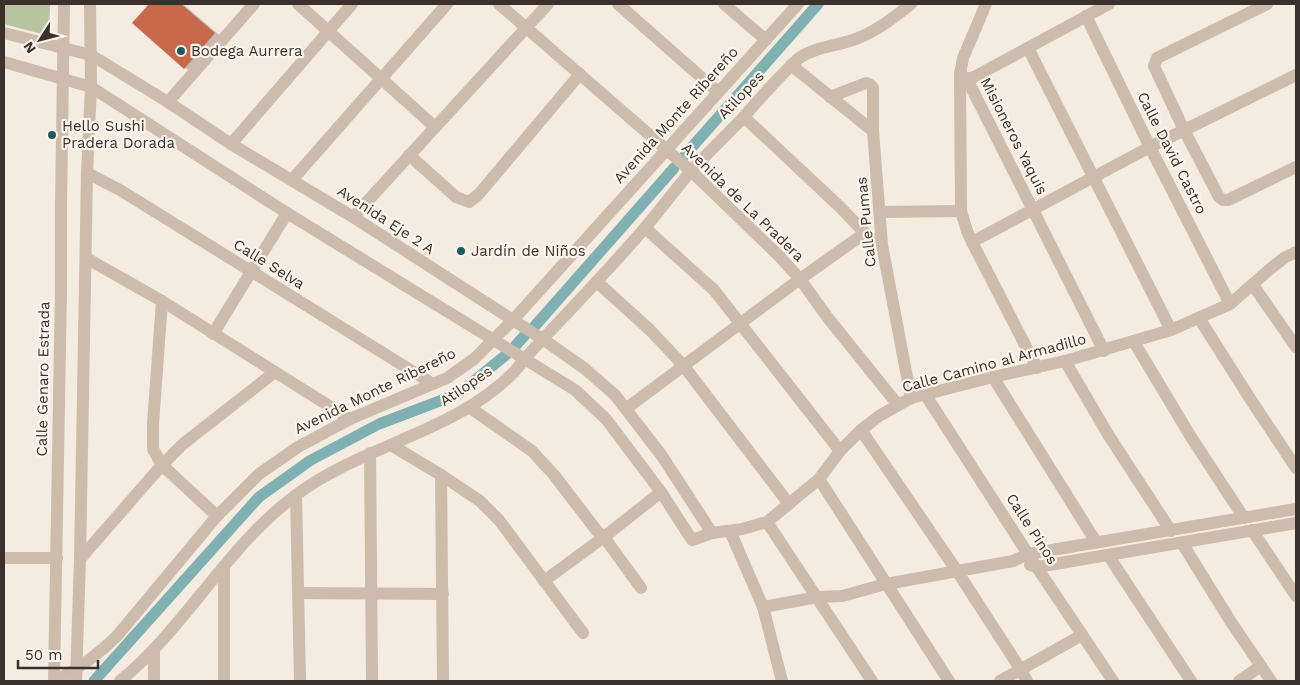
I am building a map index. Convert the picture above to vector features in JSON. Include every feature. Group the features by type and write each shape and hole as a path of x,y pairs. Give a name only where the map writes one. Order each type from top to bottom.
{"street":[{"name":"Calle Genaro Estrada","path":"54,681 64,4"},
{"path":"76,676 87,173 91,86 90,4"},
{"path":"168,102 254,4"},
{"path":"298,4 435,127"},
{"path":"232,144 352,4"},
{"path":"292,180 447,4"},
{"name":"Avenida de La Pradera","path":"499,4 691,171 778,255 800,279 828,318 898,405"},
{"path":"353,217 548,4"},
{"path":"618,4 718,92"},
{"path":"724,4 766,40"},
{"name":"Avenida Monte Ribereño","path":"54,681 76,676 117,636 217,516 259,474 298,447 350,419 447,378 474,359 513,320 798,4"},
{"name":"Atilopes","path":"120,681 154,650 249,539 276,511 296,495 317,480 370,453 391,445 469,407 516,370 645,228 691,171 791,65 805,54 872,33 911,4"},
{"name":"Misioneros Yaquis","path":"964,76 974,77 1109,4"},
{"path":"1267,4 1157,58 1154,66 1219,198 1228,200 1296,167"},
{"path":"982,5 963,58 964,76 959,97 961,211 972,242 1037,368"},
{"name":"Calle David Castro","path":"1086,16 1230,304"},
{"name":"Avenida Eje 2 A","path":"4,33 91,54 232,144 353,217 544,340 600,380 627,408 662,456 712,533"},
{"path":"1028,48 1171,330"},
{"path":"4,62 91,86 287,213 525,358 575,390 591,404 606,419 661,492 544,581"},
{"path":"791,65 873,131"},
{"path":"409,155 456,198 469,202 479,194 580,74"},
{"path":"972,242 1150,147 1296,75"},
{"name":"Misioneros Yaquis","path":"964,76 1104,351"},
{"name":"Calle Pumas","path":"830,97 866,83 872,85 873,131 882,244 911,398"},
{"path":"744,117 865,233 882,244"},
{"name":"Calle Selva","path":"87,173 127,195 432,384"},
{"path":"880,212 961,211"},
{"path":"214,334 287,213"},
{"path":"645,228 714,290 840,451"},
{"path":"627,408 865,233"},
{"name":"Calle Camino al Armadillo","path":"661,492 692,540 712,533 730,531 767,522 819,479 840,451 862,430 879,416 911,398 1104,351 1171,330 1230,304 1270,269 1284,258 1296,252"},
{"path":"86,258 162,301 350,419"},
{"path":"597,282 650,330 682,366 789,504"},
{"path":"1253,285 1296,347"},
{"path":"162,301 152,439 154,452 162,465 217,516"},
{"path":"1199,318 1296,468"},
{"path":"1134,342 1191,437 1244,518"},
{"path":"1065,361 1109,436 1171,531"},
{"path":"80,559 162,465 194,434 275,372"},
{"path":"993,377 1096,542"},
{"name":"Calle Pinos","path":"925,394 1112,681"},
{"path":"469,407 532,451 554,475 597,531 604,537 641,588"},
{"path":"862,430 957,571 1024,676"},
{"path":"391,445 480,502 499,520 583,633"},
{"path":"370,453 372,681"},
{"path":"442,476 443,681"},
{"path":"819,479 949,681"},
{"path":"296,495 300,681"},
{"path":"763,606 818,597 842,596 886,584 1013,561 1028,554 1296,509"},
{"path":"767,522 872,681"},
{"path":"1013,561 1037,567 1296,523"},
{"path":"1252,530 1296,596"},
{"path":"730,531 763,606 783,680"},
{"path":"1182,543 1271,681"},
{"path":"1108,555 1191,681"},
{"path":"4,558 57,558"},
{"path":"224,568 224,681"},
{"path":"299,593 444,594"},
{"path":"1000,681 1024,676 1082,635"},
{"path":"154,650 154,681"},
{"path":"1240,681 1261,666"}],"green space":[{"path":"4,4 50,4 49,36 4,24"}],"building":[{"name":"Bodega Aurrera","path":"149,4 181,4 215,33 184,69 132,23"}],"waterway":[{"path":"685,155 818,4"},
{"path":"534,327 674,168"},
{"path":"516,345 525,335"},
{"path":"94,681 259,497 311,460 379,424 458,394 507,354"}],"place":[{"name":"Bodega Aurrera","path":"181,51"},
{"name":"Hello Sushi Pradera Dorada","path":"52,135"},
{"name":"Jardín de Niños","path":"461,251"}]}
